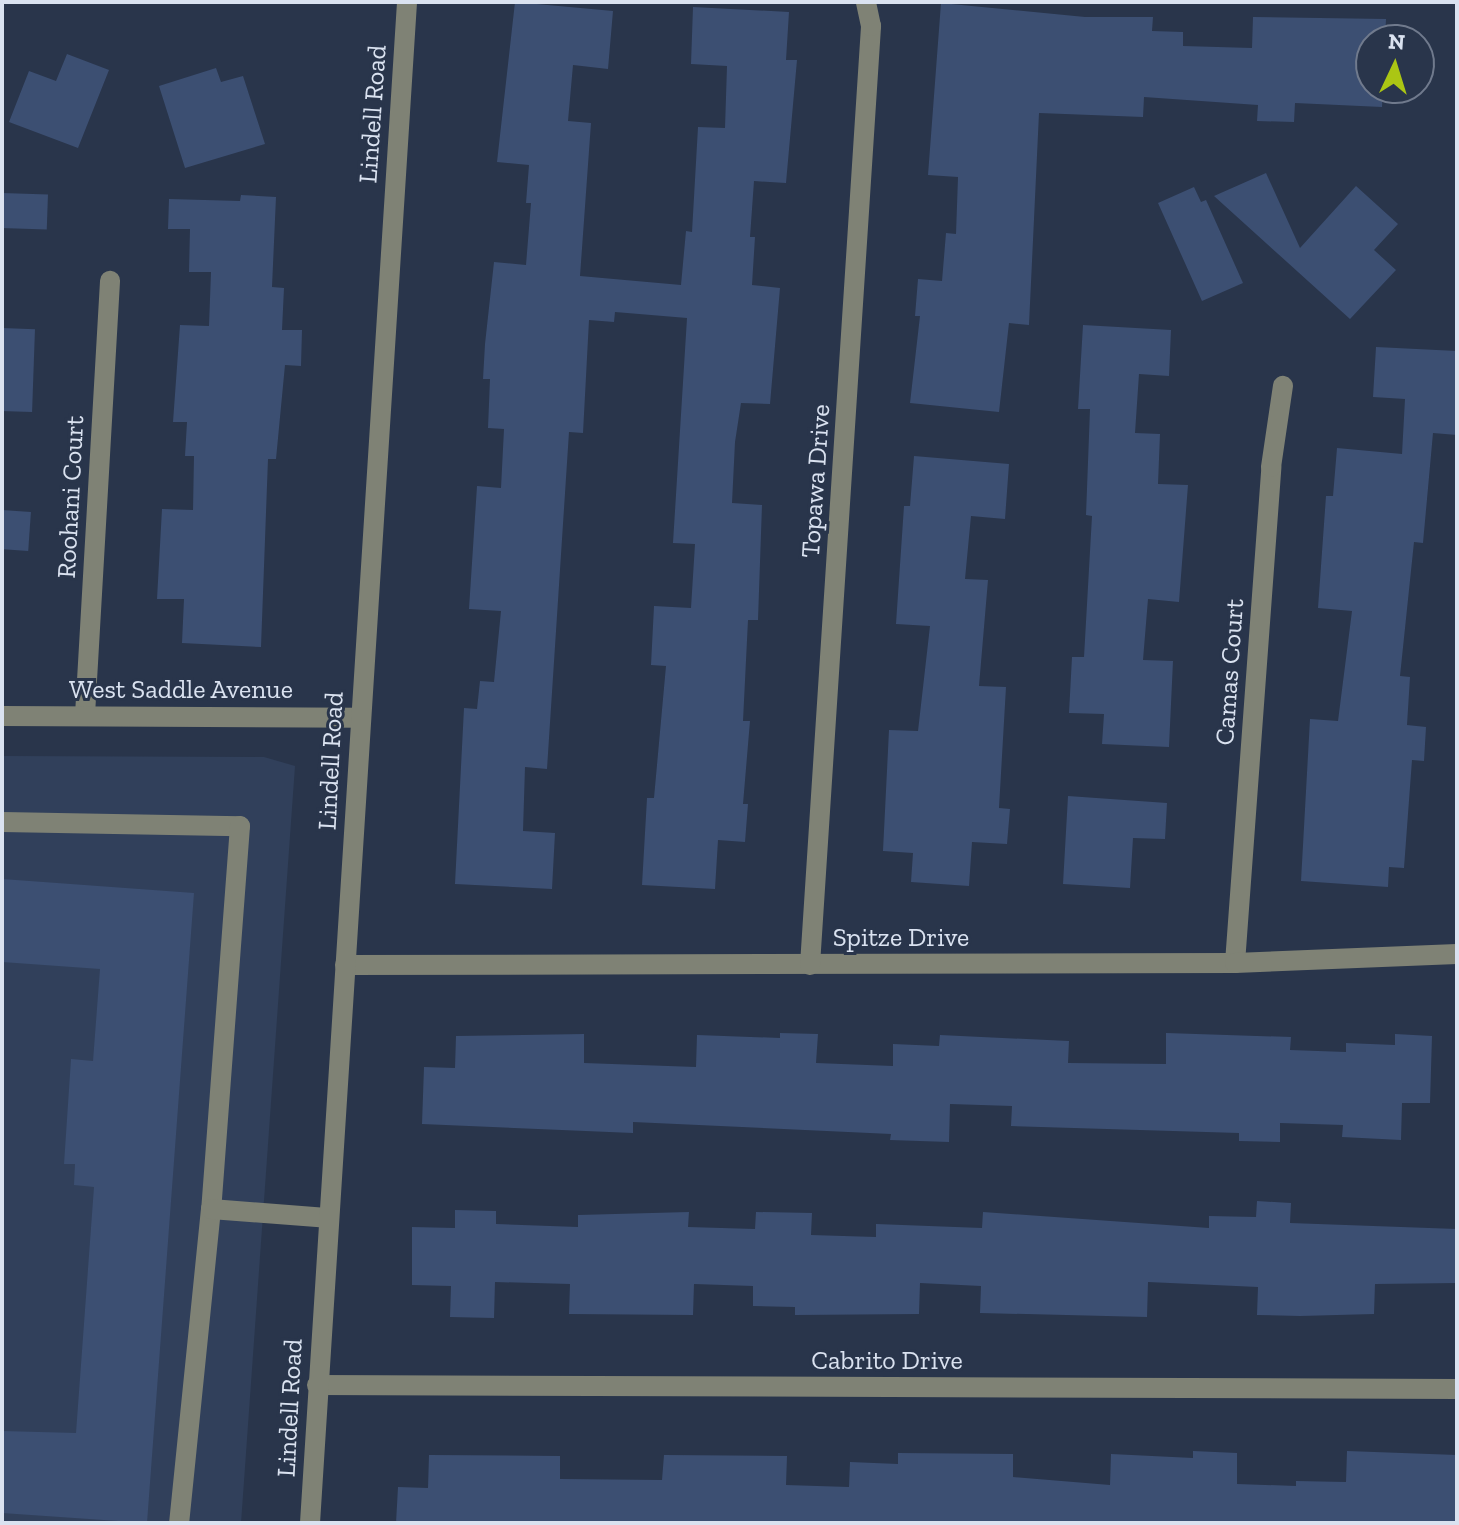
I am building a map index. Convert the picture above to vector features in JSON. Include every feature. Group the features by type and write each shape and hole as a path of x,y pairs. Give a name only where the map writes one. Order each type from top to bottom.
{"street":[{"name":"Lindell Road","path":"310,1523 327,1218 407,2"},
{"name":"Topawa Drive","path":"810,965 871,26 866,2"},
{"name":"Roohani Court","path":"85,715 110,281"},
{"name":"Camas Court","path":"1235,963 1271,467 1283,386"},
{"name":"West Saddle Avenue","path":"2,716 360,718"},
{"path":"2,822 240,826 211,1209 179,1523"},
{"name":"Spitze Drive","path":"345,965 1235,963 1457,954"},
{"path":"211,1209 327,1218"},
{"name":"Cabrito Drive","path":"317,1385 1457,1389"}],"shaded area":[{"path":"2,756 264,757 295,766 241,1523 2,1523"}],"building":[{"path":"515,2 613,11 608,69 573,65 568,121 591,123 580,276 681,285 686,231 692,232 698,127 725,128 727,66 691,64 693,7 789,12 786,60 797,60 786,183 754,181 750,237 755,237 752,285 780,288 770,404 741,403 735,442 732,503 762,505 758,620 748,620 743,721 750,721 743,804 748,804 745,842 718,840 715,889 642,885 647,798 654,798 666,666 651,665 654,606 691,608 695,544 673,543 687,318 615,312 614,322 589,320 583,433 569,432 547,769 525,767 523,831 555,833 552,889 455,884 464,708 477,709 480,681 494,682 501,611 469,609 477,486 501,488 504,429 488,428 490,379 483,379 494,262 526,265 531,203 526,203 529,165 497,162"},
{"path":"941,3 1085,17 1153,17 1152,31 1183,32 1183,46 1252,48 1253,17 1386,19 1386,24 1355,24 1355,104 1382,104 1382,107 1295,103 1294,122 1257,121 1258,105 1144,97 1143,117 1039,113 1029,325 1009,323 999,412 910,403 920,316 915,316 918,279 942,281 946,233 956,234 958,177 928,175"},
{"path":"67,54 109,70 78,148 9,122 29,71 56,81"},
{"path":"216,68 221,82 243,76 265,144 185,168 159,86"},
{"path":"1266,173 1300,248 1356,186 1398,224 1374,250 1396,270 1350,319 1214,196"},
{"path":"1194,187 1201,202 1206,200 1243,283 1202,301 1158,203"},
{"path":"2,193 48,195 47,230 2,228"},
{"path":"241,195 276,197 272,287 284,288 282,330 302,330 301,366 285,365 276,459 268,459 261,647 182,643 184,599 157,599 162,509 193,510 194,456 185,456 187,422 173,422 180,325 209,326 211,272 189,272 190,229 168,229 169,199 240,201"},
{"path":"1083,325 1171,330 1169,376 1139,374 1135,433 1160,434 1158,484 1188,485 1179,602 1148,599 1143,660 1173,661 1169,747 1102,744 1104,714 1069,713 1072,657 1084,657 1092,516 1086,515 1090,409 1078,409"},
{"path":"2,328 35,329 32,412 2,411"},
{"path":"1376,347 1457,351 1457,435 1433,433 1423,543 1414,542 1400,676 1410,677 1407,725 1426,727 1424,761 1412,760 1404,868 1389,867 1388,887 1301,881 1310,719 1338,721 1352,611 1318,608 1326,496 1333,496 1337,448 1402,454 1405,399 1373,397"},
{"path":"914,456 1009,464 1005,519 971,516 965,579 988,580 979,686 1006,687 999,808 1010,809 1007,844 972,842 969,886 911,882 913,853 883,851 889,730 918,731 930,626 896,624 904,506 910,506"},
{"path":"2,510 31,512 28,551 2,549"},
{"path":"1068,796 1167,803 1165,839 1133,838 1130,888 1063,884"},
{"path":"2,879 194,893 147,1523 2,1513 2,1431 76,1433 94,1187 74,1185 75,1164 64,1164 71,1059 93,1061 100,969 2,962"},
{"path":"780,1033 818,1034 816,1063 893,1066 893,1044 939,1046 940,1035 1069,1041 1068,1063 1166,1064 1166,1033 1291,1037 1290,1050 1346,1052 1346,1043 1395,1045 1395,1034 1432,1036 1430,1103 1402,1103 1401,1140 1342,1137 1343,1125 1280,1123 1280,1142 1239,1141 1239,1133 1011,1126 1012,1106 950,1104 949,1142 890,1140 891,1134 633,1122 633,1133 422,1124 424,1067 455,1068 456,1036 584,1034 584,1063 696,1067 697,1035 780,1038"},
{"path":"1257,1201 1291,1203 1290,1223 1457,1229 1457,1283 1375,1284 1374,1314 1300,1316 1257,1315 1258,1287 1148,1282 1147,1317 980,1313 981,1286 920,1283 919,1314 795,1315 795,1307 753,1306 753,1286 694,1284 693,1315 569,1314 570,1284 495,1282 494,1318 450,1317 451,1286 412,1285 412,1227 455,1228 455,1210 496,1211 496,1224 578,1227 578,1215 689,1212 688,1227 755,1229 756,1212 812,1213 811,1235 876,1237 876,1224 982,1228 983,1212 1209,1228 1209,1216 1256,1217"},
{"path":"1193,1451 1237,1453 1237,1484 1296,1486 1296,1481 1346,1482 1347,1451 1457,1455 1457,1523 396,1523 398,1487 428,1488 429,1455 560,1456 560,1479 662,1480 664,1455 787,1456 786,1485 849,1487 850,1462 898,1464 898,1453 1013,1454 1013,1477 1110,1485 1111,1454 1193,1458"}]}
